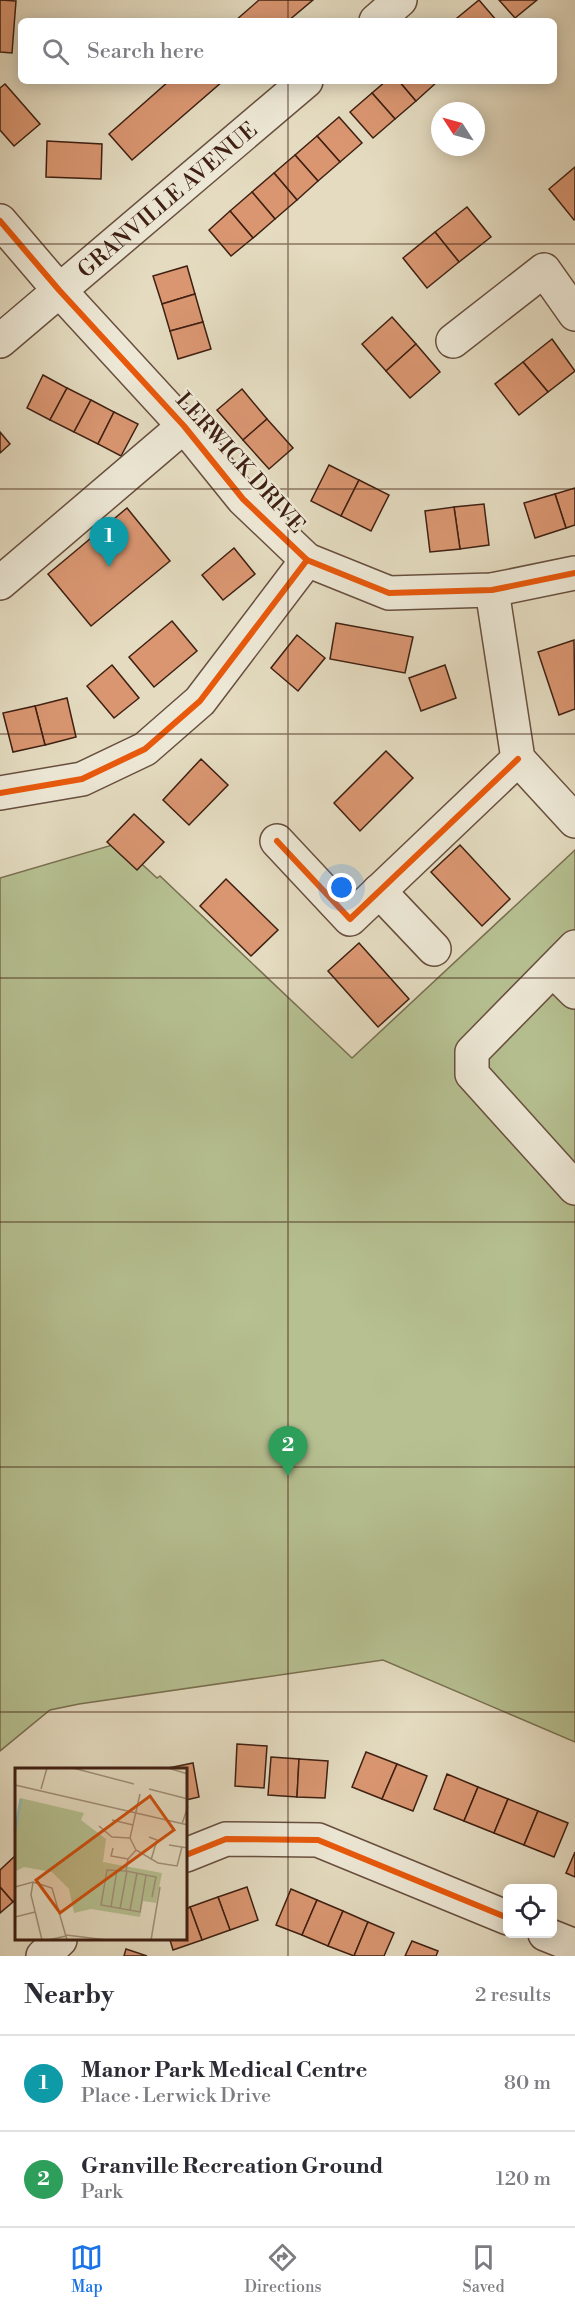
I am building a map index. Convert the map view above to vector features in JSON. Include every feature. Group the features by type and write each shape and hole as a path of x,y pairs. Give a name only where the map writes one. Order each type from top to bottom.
{"street":[{"path":"379,18 400,0"},
{"name":"GRANVILLE AVENUE","path":"0,341 302,84"},
{"name":"LERWICK DRIVE","path":"0,221 59,290 184,426 243,499 307,560 388,593 492,590 575,573"},
{"path":"453,341 544,270 575,314"},
{"path":"0,583 184,426"},
{"path":"0,793 82,779 145,748 200,701 307,560"},
{"path":"492,590 518,759 572,817"},
{"path":"277,841 350,920 518,759"},
{"path":"379,891 434,949"},
{"path":"575,947 564,981 472,1052 472,1074 575,1188"},
{"path":"188,1854 226,1839 318,1840 503,1916"},
{"path":"555,1938 575,1946"},
{"path":"43,1956 59,1941"}],"green space":[{"path":"119,843 157,878 160,876 352,1058 575,850 575,1742 383,1660 50,1710 0,1751 0,878"}],"building":[{"path":"0,0 16,1 12,53 0,52"},
{"path":"259,0 313,0 292,18 238,18"},
{"path":"479,0 494,18 457,18"},
{"path":"499,0 537,0 515,18"},
{"path":"5,84 40,124 14,146 0,130 0,88"},
{"path":"166,84 220,84 132,160 109,134"},
{"path":"382,84 402,84 416,101 395,119 372,93"},
{"path":"402,84 435,84 416,101"},
{"path":"372,93 395,119 373,138 350,112"},
{"path":"339,117 362,143 340,162 317,136"},
{"path":"317,136 340,162 318,181 295,155"},
{"path":"47,141 102,144 101,179 46,177"},
{"path":"295,155 318,181 297,200 274,173"},
{"path":"575,167 575,219 574,220 549,189"},
{"path":"274,173 297,200 275,219 252,192"},
{"path":"252,192 275,219 253,238 230,211"},
{"path":"467,207 491,237 459,262 435,232"},
{"path":"230,211 253,238 231,256 209,230"},
{"path":"435,232 459,262 427,288 403,258"},
{"path":"187,266 195,294 162,304 153,276"},
{"path":"195,294 203,322 170,331 162,304"},
{"path":"392,317 416,344 386,371 362,344"},
{"path":"203,322 211,349 178,359 170,331"},
{"path":"552,339 575,371 548,392 523,362"},
{"path":"416,344 440,372 410,398 386,371"},
{"path":"523,362 548,392 519,415 495,384"},
{"path":"43,375 67,388 50,420 27,408"},
{"path":"67,388 91,400 74,432 50,420"},
{"path":"242,389 267,419 243,440 217,410"},
{"path":"91,400 114,412 98,444 74,432"},
{"path":"114,412 138,424 121,456 98,444"},
{"path":"267,419 293,448 269,469 243,440"},
{"path":"0,432 10,444 0,453"},
{"path":"329,465 359,480 341,516 311,501"},
{"path":"359,480 389,495 371,531 341,516"},
{"path":"575,488 575,525 566,528 555,494"},
{"path":"555,494 566,528 535,538 524,503"},
{"path":"484,504 489,545 460,549 454,507"},
{"path":"454,507 460,549 430,552 425,511"},
{"path":"127,508 170,561 91,626 48,574"},
{"path":"234,548 255,574 223,600 202,575"},
{"path":"172,621 197,651 154,687 129,657"},
{"path":"336,623 413,637 405,673 330,659"},
{"path":"297,635 325,658 298,691 271,668"},
{"path":"574,640 575,709 559,715 538,652"},
{"path":"112,665 139,698 114,718 87,686"},
{"path":"445,665 456,698 421,711 409,678"},
{"path":"67,698 76,737 45,745 35,706"},
{"path":"35,706 45,745 13,752 3,713"},
{"path":"386,751 413,778 360,831 334,803"},
{"path":"201,759 228,785 189,825 163,800"},
{"path":"134,814 164,842 137,870 107,842"},
{"path":"460,845 510,899 482,926 431,872"},
{"path":"226,879 278,930 251,956 200,906"},
{"path":"359,943 409,999 378,1027 328,971"},
{"path":"237,1744 267,1746 264,1788 235,1786"},
{"path":"366,1752 397,1764 382,1799 352,1787"},
{"path":"271,1757 299,1759 297,1797 268,1795"},
{"path":"299,1759 328,1761 325,1798 297,1797"},
{"path":"193,1763 199,1797 188,1800 188,1768 169,1768"},
{"path":"397,1764 427,1776 413,1811 382,1799"},
{"path":"447,1774 478,1787 464,1821 434,1809"},
{"path":"478,1787 508,1799 494,1833 464,1821"},
{"path":"508,1799 538,1811 524,1845 494,1833"},
{"path":"538,1811 568,1823 554,1857 524,1845"},
{"path":"575,1852 575,1877 566,1873"},
{"path":"15,1856 15,1900 13,1902 0,1887 0,1870"},
{"path":"0,1887 13,1902 0,1913"},
{"path":"247,1887 258,1920 230,1930 218,1897"},
{"path":"291,1889 317,1900 302,1935 276,1925"},
{"path":"218,1897 230,1930 202,1940 190,1907"},
{"path":"317,1900 343,1911 328,1946 302,1935"},
{"path":"190,1907 202,1940 173,1950 170,1941 188,1941 188,1908"},
{"path":"343,1911 368,1922 354,1956 328,1946"},
{"path":"368,1922 394,1933 384,1956 354,1956"},
{"path":"412,1941 438,1951 436,1956 405,1956"},
{"path":"126,1949 147,1956 124,1956"}],"cycle path":[{"path":"0,221 59,290 184,426 243,499 307,560 389,593 492,590 575,573"},
{"path":"0,793 82,779 145,749 200,701 307,560"},
{"path":"277,841 350,919 518,759"},
{"path":"188,1854 226,1839 318,1840 503,1916"}],"place":[{"name":"Manor Park Medical Centre","path":"109,567"},
{"name":"Granville Recreation Ground","path":"288,1476"}]}
